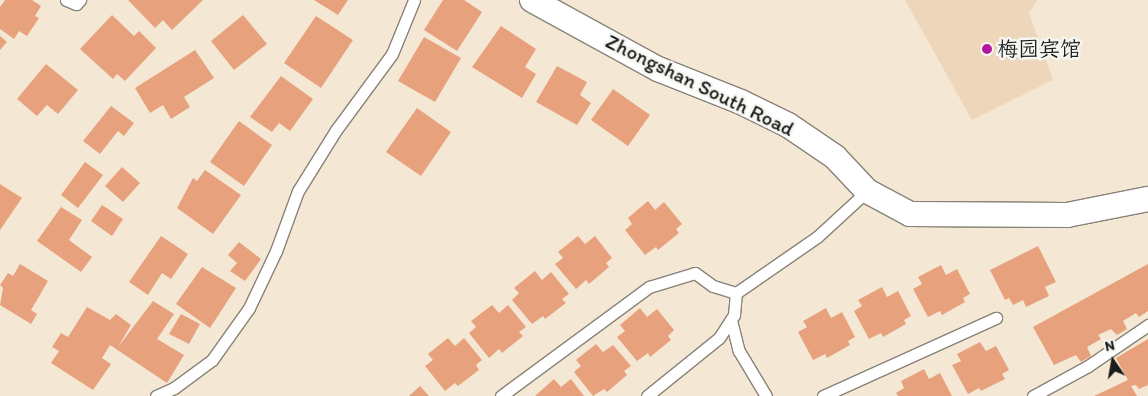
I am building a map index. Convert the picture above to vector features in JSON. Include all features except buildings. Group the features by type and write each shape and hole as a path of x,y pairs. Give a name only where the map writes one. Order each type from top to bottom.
{"street":[{"name":"Zhongshan South Road","path":"532,0 658,69 741,102 788,125 835,157 867,191 910,214 1067,215 1148,199"}],"lane":[{"path":"66,0 76,4 80,0"},
{"path":"156,396 174,388 212,360 248,308 276,251 298,191 336,130 392,54 414,0"},
{"path":"647,396 719,338 731,320 736,294 817,237 867,191"},
{"path":"501,396 649,287 695,273 714,286 736,294"},
{"path":"823,396 996,318"},
{"path":"731,320 739,351 766,396"},
{"path":"1033,396 1088,366 1148,325"}],"shaded area":[{"name":"梅园宾馆","path":"905,0 1037,0 1029,13 1053,80 972,120"}],"place":[{"name":"梅园宾馆","path":"987,49"}]}
